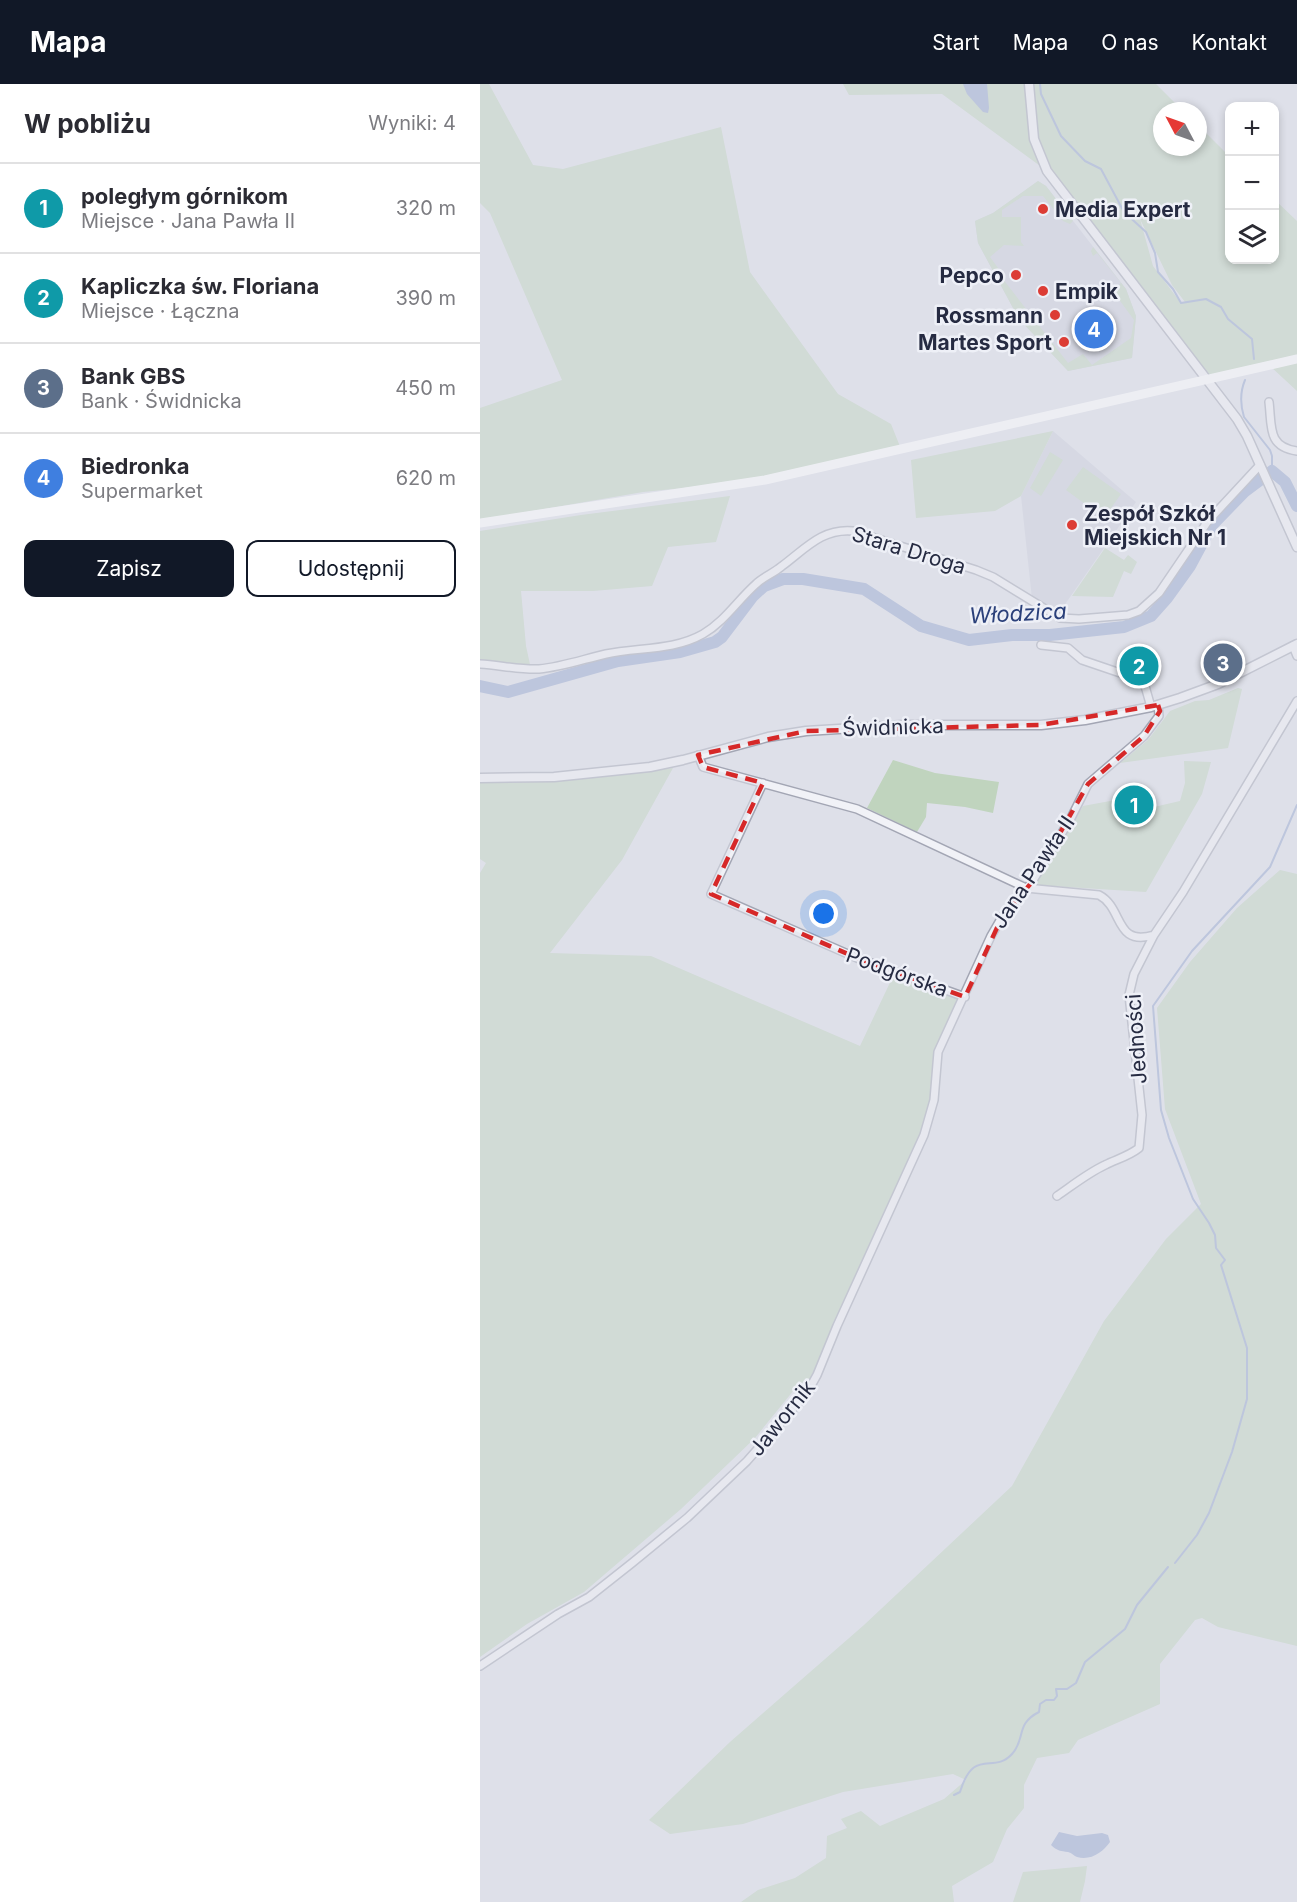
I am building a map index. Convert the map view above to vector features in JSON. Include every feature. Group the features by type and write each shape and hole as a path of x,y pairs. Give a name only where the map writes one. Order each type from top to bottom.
{"main road":[{"path":"480,523 765,480 1297,359"}],"street":[{"path":"1029,84 1034,140 1047,171 1247,436 1297,547"},
{"path":"1269,402 1274,440 1283,448 1297,451"},
{"name":"Stara Droga","path":"480,664 542,669 607,654 682,643 702,635 720,623 754,585 783,566 808,543 830,532 841,530 853,531 976,570 993,577 1046,612 1060,618 1079,619 1128,615 1147,606 1159,593 1208,521 1261,468"},
{"path":"1041,645 1068,648 1082,660 1135,678 1145,686 1155,706"},
{"path":"1295,645 1297,656"},
{"name":"Świdnicka","path":"480,778 523,778 617,771 670,763 768,736 806,731 903,725 1041,725 1085,720 1155,706 1218,684 1295,645"},
{"name":"Jedności","path":"1058,1196 1081,1178 1104,1165 1132,1154 1139,1148 1142,1115 1129,994 1134,974 1154,935 1183,892 1297,701"},
{"name":"Jana Pawła II","path":"965,996 991,936 1002,917 1032,882 1071,819 1088,783 1144,736 1160,716 1155,706"},
{"path":"698,755 703,767 857,809 1026,888 1099,895 1109,900 1124,931 1139,937 1154,935"},
{"name":"Podgórska","path":"762,783 711,894 857,958 965,996"},
{"name":"Jawornik","path":"480,1665 558,1614 589,1598 687,1518 747,1461 807,1393 924,1135 934,1100 938,1052 965,996"}],"highlighted area":[{"path":"1158,705 1160,711 1144,736 1088,784 1032,882 1002,917 965,997 857,958 711,894 763,783 703,767 698,755 806,731 1041,725"}],"shaded area":[{"path":"1038,181 1046,186 1126,289 1136,316 1132,358 1068,371 1019,319 978,243 975,221 993,213"},
{"name":"Zespół Szkół Miejskich Nr 1","path":"1053,431 1136,502 1059,613 1032,599 1021,496"}],"green space":[{"path":"480,84 489,84 533,165 563,169 721,127 750,272 838,394 891,424 901,449 765,480 643,492 480,520 480,408 562,380 490,213 480,203"},
{"path":"843,84 1156,84 1174,102 1153,102 1153,156 1207,156 1207,134 1225,152 1225,264 1279,264 1279,204 1297,221 1297,391 1269,365 1206,380 1047,171 942,94 849,95","holes":["1140,219 1172,285 1185,302 1181,303 1153,266"]},
{"path":"1038,181 1046,186 1073,221 1070,224 1063,221 1043,196 1023,196 1002,210 1002,217 1021,217 1021,242 1024,246 1004,245 990,257 1001,272 999,274 1068,363 1083,354 1092,365 1131,338 1134,320 1115,294 1121,283 1097,253 1093,256 1091,251 1093,247 1126,289 1136,316 1132,358 1068,371 1019,319 978,243 975,221 993,213"},
{"path":"1053,431 1021,496 995,511 916,518 911,460"},
{"path":"1050,452 1063,460 1041,496 1030,488"},
{"path":"1083,467 1121,494 1104,518 1066,490"},
{"path":"730,496 716,542 668,547 652,586 593,591 521,591 526,646 531,669 480,665 480,531 581,515"},
{"path":"1105,548 1124,560 1128,555 1137,562 1131,574 1124,571 1113,597 1072,596"},
{"path":"1238,688 1242,689 1228,748 1120,763 1148,740 1170,711 1195,701 1209,700"},
{"path":"893,760 935,773 999,782 993,813 927,803 926,817 917,832 867,808"},
{"path":"1184,761 1211,762 1202,794 1146,892 1035,885 1083,806 1121,799 1128,813 1180,801 1185,783"},
{"path":"673,768 622,860 550,953 651,956 860,1046 895,972 965,997 938,1052 931,1115 817,1375 798,1385 755,1438 681,1509 584,1592 527,1624 480,1657 480,873 486,863 480,859 480,783 561,781"},
{"path":"1280,870 1297,874 1297,1646 1218,1627 1202,1618 1195,1620 1160,1664 1160,1704 1078,1740 1069,1753 1037,1758 1024,1785 1024,1808 1007,1829 993,1862 952,1886 954,1902 741,1902 758,1890 795,1878 826,1858 827,1836 847,1828 841,1819 861,1811 880,1826 944,1799 966,1780 953,1774 843,1792 743,1824 670,1834 649,1820 730,1742 864,1625 1012,1486 1104,1321 1166,1239 1201,1204 1165,1109 1157,1008 1190,962 1237,908"},
{"path":"1087,1866 1080,1902 1013,1902 1023,1872"}],"water":[{"path":"963,84 987,84 988,113 983,112 967,94"},
{"path":"1059,1832 1077,1836 1102,1833 1108,1835 1110,1842 1096,1855 1082,1858 1057,1850 1051,1845"}],"waterway":[{"path":"1040,84 1041,94 1061,136 1085,161 1101,169 1124,212 1146,232 1155,253 1158,272 1173,289 1181,303 1206,299 1221,307 1228,319 1252,339 1254,359"},
{"path":"1245,380 1241,398 1244,417 1270,450 1272,471"},
{"name":"Włodzica","path":"480,686 508,692 618,661 680,652 715,642 722,637 753,596 764,586 783,579 803,579 864,589 921,626 969,640 1124,627 1151,616 1190,566 1212,525 1244,492 1272,471 1285,482 1297,506"},
{"path":"1175,1563 1197,1535 1209,1513 1232,1452 1247,1399 1247,1348 1221,1265 1225,1260 1216,1248 1215,1235 1209,1223 1193,1199 1169,1138 1161,1110 1153,1006 1192,951 1270,867 1297,805"},
{"path":"954,1795 960,1792 965,1778 978,1765 1005,1760 1012,1754 1027,1722 1039,1712 1040,1704 1046,1700 1054,1700 1057,1696 1056,1689 1067,1689 1076,1683 1085,1662 1125,1629 1137,1605 1168,1567"}],"place":[{"name":"Media Expert","path":"1043,209"},
{"name":"Pepco","path":"1016,275"},
{"name":"Empik","path":"1043,291"},
{"name":"Rossmann","path":"1055,315"},
{"name":"Biedronka","path":"1094,329"},
{"name":"Martes Sport","path":"1064,342"},
{"name":"Zespół Szkół Miejskich Nr 1","path":"1072,525"},
{"name":"Bank GBS","path":"1223,663"},
{"name":"Kapliczka św. Floriana","path":"1139,666"},
{"name":"poległym górnikom","path":"1134,805"}]}
